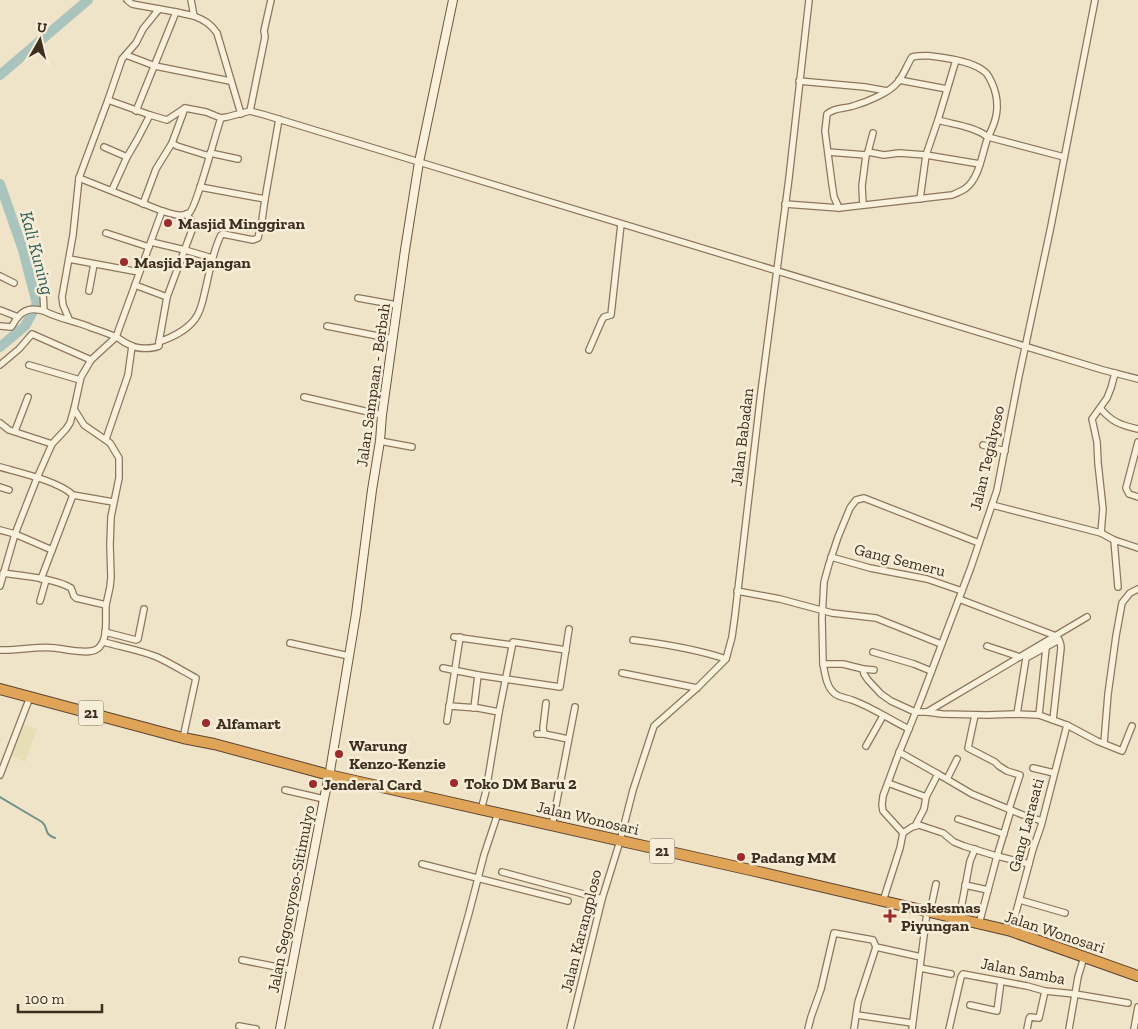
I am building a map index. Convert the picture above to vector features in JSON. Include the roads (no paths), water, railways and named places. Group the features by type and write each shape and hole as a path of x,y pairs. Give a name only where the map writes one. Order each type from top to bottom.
{"highway":[{"name":"Jalan Wonosari","path":"0,689 330,775 1011,931 1138,976"}],"main road":[{"name":"Jalan Sampaan - Berbah","path":"330,775 380,440 404,250 418,162 453,0"},
{"name":"Jalan Segoroyoso-Sitimulyo","path":"280,1029 330,775"}],"street":[{"path":"127,0 137,6 194,16 208,23 216,33 241,114"},
{"path":"191,0 194,16"},
{"path":"250,111 271,0"},
{"name":"Jalan Babadan","path":"726,659 732,637 761,392 786,204 809,0"},
{"name":"Jalan Tegalyoso","path":"902,833 883,812 882,805 899,752 962,591 998,490 1095,0"},
{"path":"69,319 62,302 73,235 79,178 122,59 136,43 143,29 159,9"},
{"path":"136,110 176,12"},
{"path":"126,55 155,66 230,81"},
{"path":"786,204 839,208 952,195 966,188 972,181 980,164 983,149 998,106 996,93 986,73 975,66 956,60 922,55 912,57 899,80 887,91 866,102 828,113 825,132 834,198 839,208"},
{"path":"920,199 926,155 956,60"},
{"path":"899,80 947,89"},
{"path":"800,81 887,91"},
{"path":"108,100 166,120 185,108 206,112 221,118 250,111 265,114 621,224 1138,379"},
{"path":"143,204 156,169 172,143 185,108"},
{"path":"112,190 127,157 150,115"},
{"path":"79,178 143,204 182,216 192,210 221,118"},
{"path":"160,342 181,332 196,319 201,307 212,258 221,234 253,240 258,238 279,119"},
{"path":"938,120 972,128 988,137 1064,157"},
{"path":"862,205 862,186 867,154 873,133"},
{"path":"172,143 209,154 238,158"},
{"path":"104,147 127,157"},
{"path":"828,152 926,155 980,164"},
{"path":"200,187 265,199"},
{"path":"0,586 15,534 37,478 52,444 70,423 80,380 91,360 116,337 162,211"},
{"path":"0,326 11,327 25,310 42,310 116,337 132,346 153,348 159,346 167,297 192,230 191,220 186,214"},
{"path":"589,350 602,320 610,315 621,224"},
{"path":"106,233 150,245 185,250 212,258"},
{"path":"68,259 139,272"},
{"path":"89,291 94,264"},
{"path":"42,273 42,310"},
{"path":"0,276 14,283"},
{"path":"134,285 167,297"},
{"path":"358,298 397,305"},
{"path":"0,310 18,317"},
{"path":"327,326 393,339"},
{"path":"0,365 19,349 32,334 91,360"},
{"path":"106,439 128,375 132,346"},
{"path":"29,365 80,380"},
{"path":"1101,533 1103,509 1098,463 1098,442 1092,419 1111,388 1115,373"},
{"path":"15,431 28,397"},
{"path":"304,397 382,415"},
{"path":"1100,408 1112,420 1124,426 1138,428"},
{"path":"0,650 44,647 90,652 96,650 104,642 106,605 111,576 111,517 119,478 119,458 110,443 84,425 74,409"},
{"path":"2,427 52,444"},
{"path":"380,440 412,447"},
{"path":"1138,442 1136,461 1126,488 1129,494 1138,497"},
{"path":"983,445 1005,451"},
{"path":"0,467 56,485 69,491 74,496 113,502"},
{"path":"0,487 9,490"},
{"path":"40,601 43,580 52,550 74,496"},
{"path":"908,729 863,705 835,695 826,679 822,610 824,582 838,537 850,508 856,500 864,498 979,543"},
{"path":"992,505 1101,533 1114,540 1138,548"},
{"path":"0,530 15,534 52,550"},
{"path":"1114,540 1118,587"},
{"name":"Gang Semeru","path":"831,558 927,579 962,591"},
{"path":"3,573 43,580 71,588 76,598 106,605"},
{"path":"1104,744 1108,694 1122,603 1130,593 1138,589"},
{"path":"737,591 780,599 832,613 876,618 941,644"},
{"path":"958,599 1058,638 1061,648 1053,720"},
{"path":"105,632 138,639 144,609"},
{"path":"987,646 1023,658 1046,648 1087,617"},
{"path":"443,668 560,687 569,629"},
{"path":"447,720 448,706 456,671 457,637 512,645 513,642 566,650"},
{"path":"929,712 1058,638"},
{"path":"620,841 633,790 654,726 726,659 702,651 633,640"},
{"path":"104,642 157,657 196,678 183,738"},
{"path":"290,643 349,656"},
{"path":"481,810 512,645"},
{"path":"1039,715 1046,648"},
{"path":"873,652 931,671"},
{"path":"1017,714 1023,658"},
{"path":"824,664 843,664 874,670"},
{"path":"863,669 868,680 881,694 890,701 916,712 975,715 1039,715 1067,725 1122,751 1132,726"},
{"path":"622,673 697,688"},
{"path":"474,708 478,675"},
{"path":"0,775 30,697"},
{"path":"546,703 543,728 540,734 568,739"},
{"path":"448,706 499,712"},
{"path":"552,826 575,707"},
{"path":"975,715 968,748 995,762 1007,771 1020,775 979,924"},
{"path":"866,746 883,716"},
{"name":"Gang Larasati","path":"1011,931 1067,725"},
{"path":"899,752 948,779 967,792 1042,821"},
{"path":"948,779 957,759"},
{"path":"1033,768 1054,773"},
{"path":"915,826 924,809 926,797 938,774"},
{"path":"888,783 926,797"},
{"path":"285,790 324,799"},
{"path":"436,1029 498,813"},
{"path":"958,819 1004,834"},
{"path":"883,901 900,848 902,833 915,826 919,825 943,833 954,842 1029,864"},
{"name":"Jalan Karangploso","path":"570,1029 602,899 620,841"},
{"path":"959,919 970,861 975,849"},
{"path":"422,864 568,901"},
{"path":"502,872 524,875 602,899"},
{"path":"518,888 524,875"},
{"path":"857,1015 912,1026 928,912 936,884"},
{"path":"966,885 988,890"},
{"path":"1020,900 1065,913"},
{"path":"808,1029 822,989 834,933 873,940 876,947 858,1002 854,1029"},
{"path":"876,947 921,957"},
{"path":"1069,1029 1078,977 1084,957"},
{"path":"242,960 292,970"},
{"path":"920,968 951,974"},
{"name":"Jalan Samba","path":"950,1029 962,974 1045,991 1128,1003"},
{"path":"970,1005 997,1010 1001,981"},
{"path":"1027,1029 1030,1017 1039,1018 1045,991"},
{"path":"1134,1029 1138,1007"},
{"path":"239,1026 256,1029"}],"waterway":[{"name":"Kali Kuning","path":"0,75 88,0"},
{"name":"Kali Kuning","path":"0,184 23,250 37,304 25,326 0,347"},
{"path":"0,797 42,822 47,833 55,838"}],"place":[{"name":"Masjid Minggiran","path":"168,223"},
{"name":"Masjid Pajangan","path":"124,262"},
{"name":"Alfamart","path":"206,723"},
{"name":"Warung Kenzo-Kenzie","path":"339,754"},
{"name":"Toko DM Baru 2","path":"454,783"},
{"name":"Jenderal Card","path":"313,784"},
{"name":"Padang MM","path":"741,857"},
{"name":"Puskesmas Piyungan","path":"890,916"}]}
